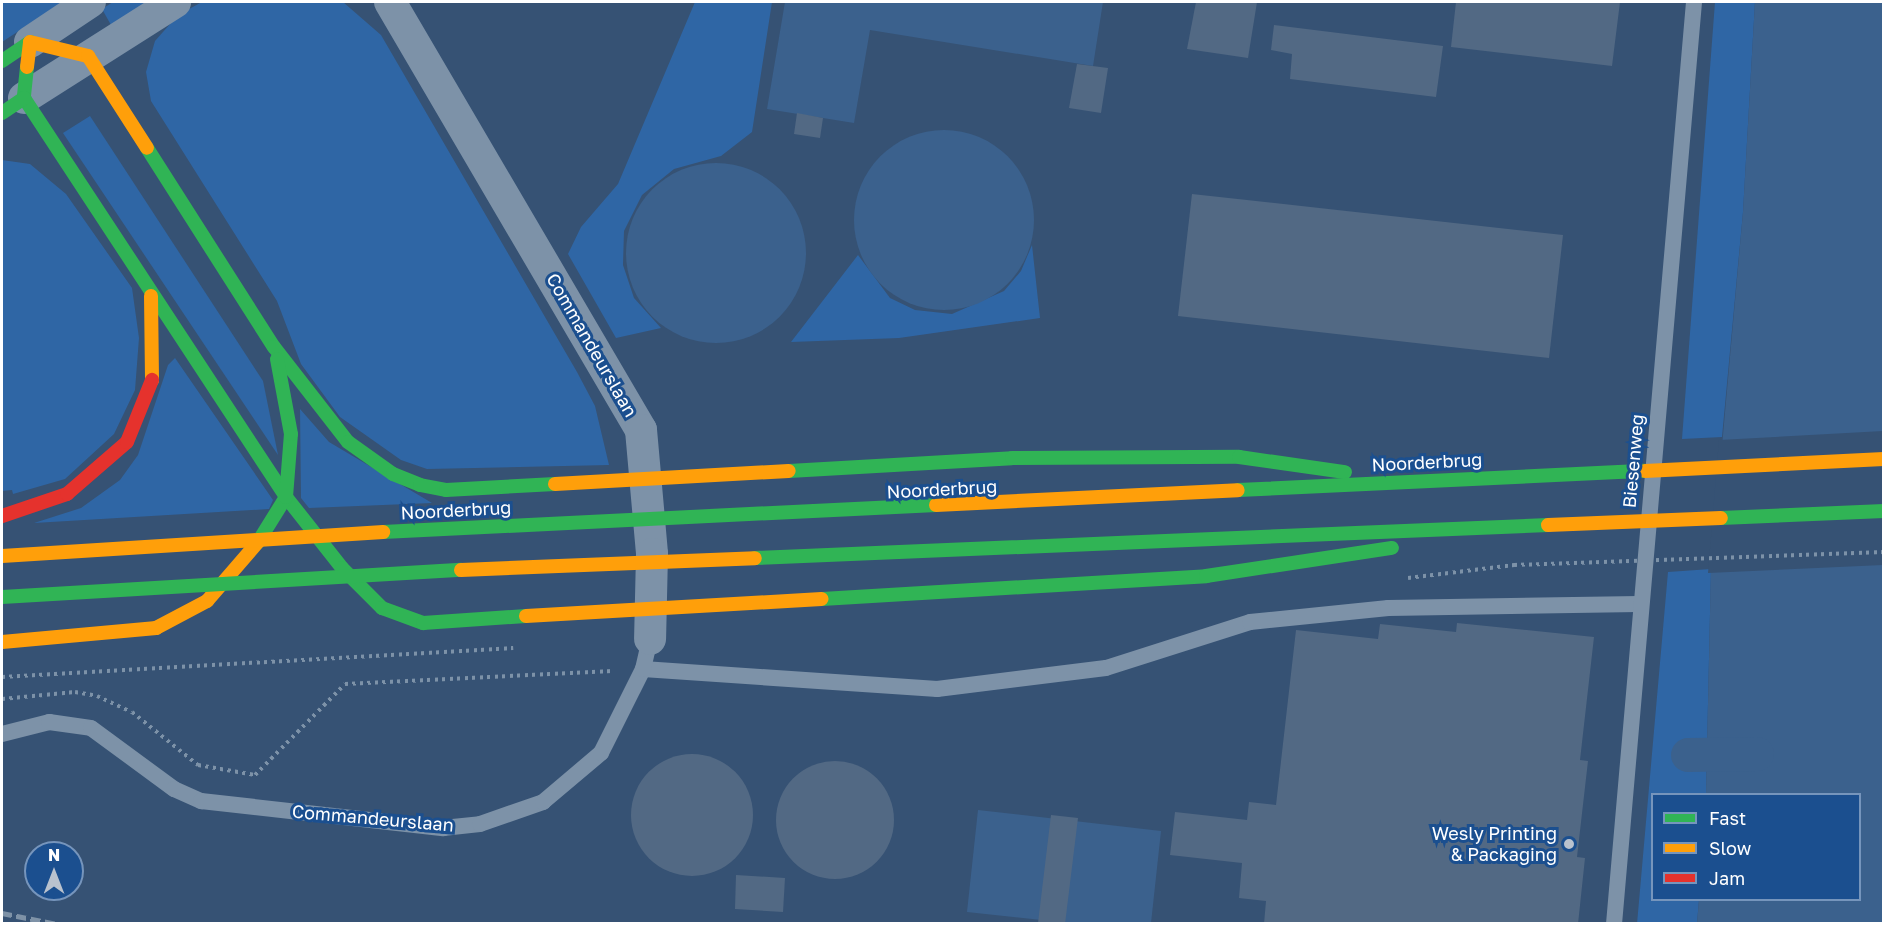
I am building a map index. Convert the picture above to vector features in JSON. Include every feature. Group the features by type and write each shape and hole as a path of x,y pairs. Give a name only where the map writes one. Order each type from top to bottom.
{"main road":[{"path":"30,42 13,106 150,291 286,497 363,592 400,617 423,623 1206,576 1360,555 1479,530"},
{"path":"2,61 30,42 88,56 274,347 348,442 393,474 446,490 1012,458 1193,456 1284,461 1400,481"},
{"path":"5,515 67,494 127,442 152,381 150,291"},
{"path":"2,642 78,637 156,628 184,617 237,569 286,497 291,434 274,347"},
{"name":"Noorderbrug","path":"2,556 236,538 1884,459"},
{"path":"2,597 264,578 1479,530 1884,511"}],"street":[{"path":"30,42 90,2"},
{"path":"13,106 175,2"},
{"name":"Commandeurslaan","path":"389,2 641,430 652,554 650,639"}],"lane":[{"name":"Biesenweg","path":"1614,924 1639,604 1694,2"},
{"path":"643,669 937,689 1106,668 1250,622 1388,608 1639,604"},
{"name":"Commandeurslaan","path":"2,734 35,723 69,723 91,728 174,789 201,801 443,828 510,818 576,779 618,727 643,669 650,639"}],"path":[{"path":"2,699 75,692 97,696 132,712 198,765 255,775 345,684 643,669"}],"shaded area":[{"path":"2,2 63,2 2,42"},
{"path":"113,2 150,2 111,25 102,9"},
{"path":"202,2 343,2 381,35 577,372 595,406 609,465 427,469 401,460 340,417 301,364 277,301 151,101 146,72 155,41 178,15"},
{"path":"695,2 772,2 752,132 721,156 674,169 642,195 624,231 623,265 634,298 661,328 616,338 568,254 581,227 618,184"},
{"path":"785,2 1103,2 1093,66 870,30 854,123 767,109"},
{"path":"1715,2 1755,2 1743,212 1722,437 1682,439"},
{"path":"1755,2 1883,2 1883,923 1697,924 1699,901 1861,901 1861,793 1706,793 1711,569 1743,212"},
{"path":"90,116 263,381 278,455 63,133"},
{"path":"944,130 979,137 1008,156 1027,185 1034,220 1027,255 1008,284 979,303 944,310 909,303 880,284 861,255 854,220 861,185 880,156 909,137"},
{"path":"2,160 30,164 66,194 132,288 139,338 135,390 114,434 65,479 13,494 12,490 2,491"},
{"path":"716,163 734,164 751,170 780,189 799,218 805,235 805,271 799,288 780,317 751,336 734,342 716,343 698,342 681,336 652,317 633,288 627,271 626,253 627,235 633,218 652,189 681,170 698,164"},
{"path":"1032,245 1040,318 899,338 791,342 858,255 890,298 915,310 952,314 1004,291 1021,271"},
{"path":"175,358 273,500 269,509 34,523 81,508 120,480 138,455 168,365"},
{"path":"300,409 329,442 432,503 309,508 301,498"},
{"path":"1711,569 1706,793 1651,793 1651,901 1699,901 1697,923 1637,924 1668,572"},
{"path":"978,810 1161,831 1151,923 1069,923 967,912"}],"pier":[{"path":"1883,431 1883,565 1708,573 1719,440"}],"building":[{"path":"1196,2 1257,2 1248,58 1187,49"},
{"path":"1456,2 1620,2 1612,66 1451,47"},
{"path":"1274,25 1443,46 1436,97 1290,79 1292,54 1271,50"},
{"path":"1077,64 1108,68 1101,113 1069,108"},
{"path":"797,113 823,118 820,138 794,134"},
{"path":"1192,194 1563,235 1549,358 1178,316"},
{"path":"1457,623 1594,637 1580,760 1588,761 1577,857 1585,858 1578,924 1264,924 1266,901 1239,898 1242,863 1170,855 1175,812 1247,820 1249,802 1276,805 1296,630 1378,639 1380,624 1456,632"},
{"path":"692,754 715,759 735,772 748,792 753,815 748,838 735,858 715,871 692,876 669,871 649,858 636,838 631,815 636,792 649,772 669,759"},
{"path":"835,761 858,766 877,778 889,797 894,820 889,843 877,862 858,874 835,879 812,874 793,862 781,843 776,820 781,797 793,778 812,766"},
{"path":"1051,815 1078,818 1065,924 1038,923"},
{"path":"736,875 785,878 783,912 735,909"}],"waterway":[{"path":"1688,755 1757,754"}],"railway":[{"path":"2,913 57,924"}],"traffic: fast":[{"path":"2,61 30,42"},
{"path":"27,67 24,98 286,497 342,568 382,608 423,623 526,616"},
{"path":"2,113 24,98"},
{"path":"147,148 274,347 348,442 393,474 420,485 446,490 555,484"},
{"path":"258,542 286,497 291,434 277,359"},
{"path":"789,471 1012,458 1239,457 1345,472"},
{"path":"1238,490 1645,471"},
{"path":"383,532 936,505"},
{"path":"1721,518 1884,511"},
{"path":"755,558 1548,525"},
{"path":"822,599 1206,576 1392,548"},
{"path":"2,597 461,570"}],"traffic: slow":[{"path":"27,67 30,42 88,56 147,148"},
{"path":"151,296 152,380"},
{"path":"1645,471 1884,459"},
{"path":"555,484 789,471"},
{"path":"936,505 1238,490"},
{"path":"1548,525 1721,518"},
{"path":"2,556 383,532"},
{"path":"2,642 156,628 207,601 258,542"},
{"path":"461,570 755,558"},
{"path":"526,616 822,599"}],"traffic: jam":[{"path":"2,516 67,494 127,442 152,380"}],"place":[{"name":"Wesly Printing & Packaging","path":"1569,844"}]}
